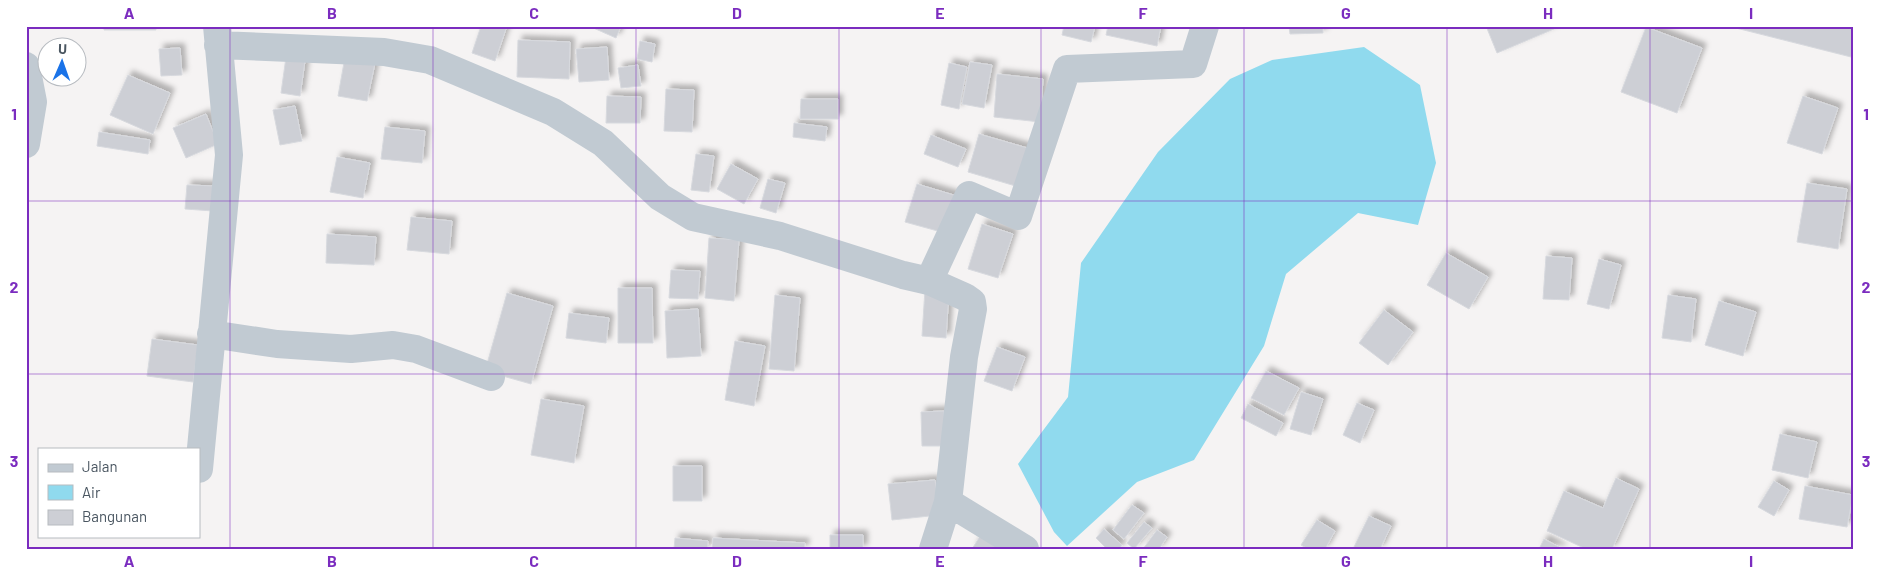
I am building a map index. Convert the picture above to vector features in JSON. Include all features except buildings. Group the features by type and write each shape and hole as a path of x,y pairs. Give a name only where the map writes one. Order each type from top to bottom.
{"street":[{"path":"929,281 969,195 1018,216 1067,69 1193,64 1205,26"},
{"path":"200,458 210,334 229,155 217,36 384,52 430,60 553,112 603,143 660,197 693,217 780,236 896,273 929,281 966,297 972,302 974,309 964,356 948,502 933,549"},
{"path":"26,66 34,102 26,144"},
{"path":"210,334 277,344 351,349 393,346 408,348 491,377"},
{"path":"948,502 1025,549"}],"water":[{"path":"1364,47 1420,85 1436,163 1418,225 1358,213 1286,274 1264,346 1194,460 1137,482 1067,546 1054,532 1018,464 1068,397 1081,263 1158,152 1230,79 1272,60"}]}
